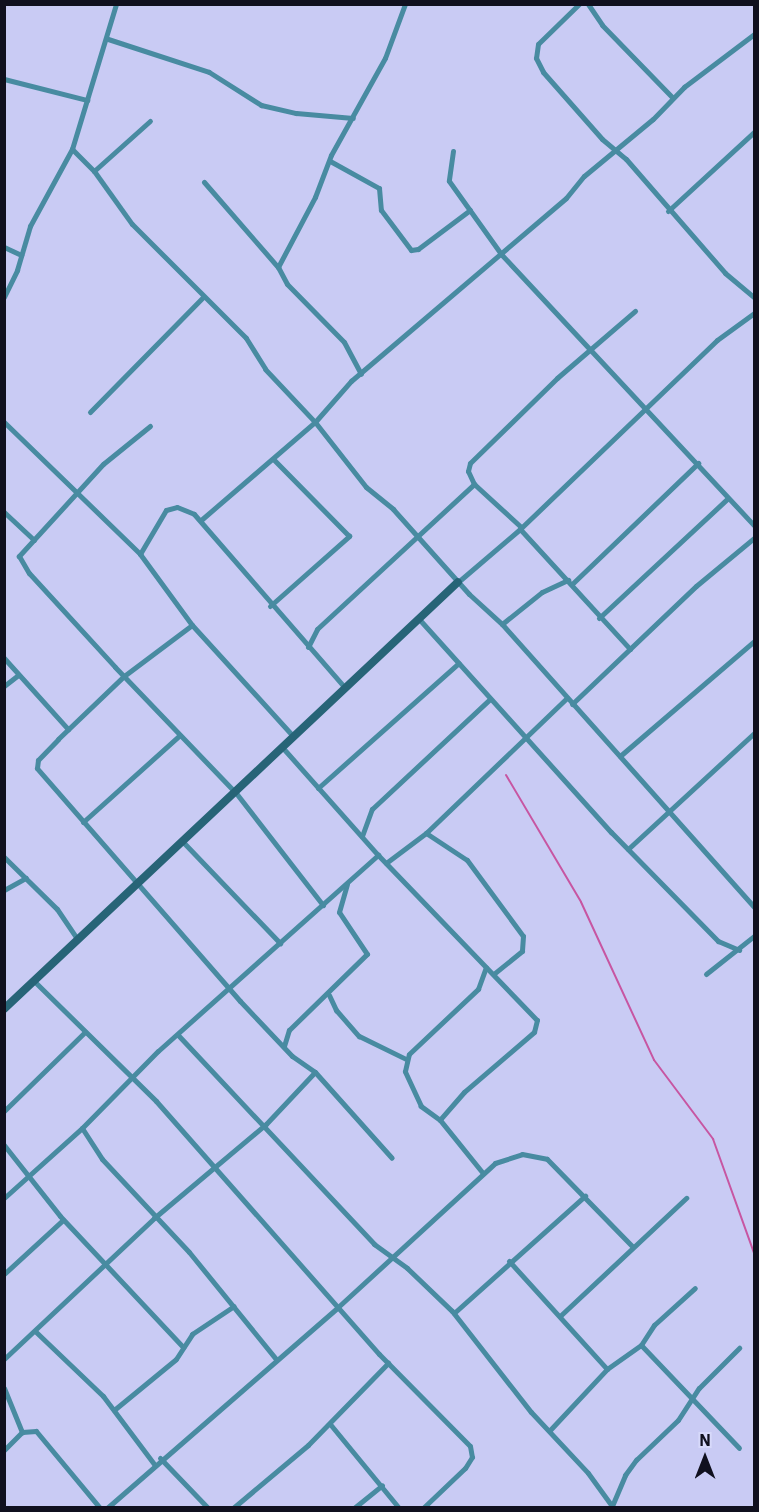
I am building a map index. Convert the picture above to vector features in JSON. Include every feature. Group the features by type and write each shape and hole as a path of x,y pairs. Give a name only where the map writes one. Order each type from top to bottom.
{"street":[{"path":"4,297 30,226 72,149 108,39 116,4"},
{"path":"579,4 542,38 536,58 543,72 725,273 754,297"},
{"path":"588,4 603,25 672,97"},
{"path":"278,267 392,42 405,5"},
{"path":"201,520 315,422 338,393 501,254 615,150 653,119 672,97 754,34"},
{"path":"108,39 209,72 261,105 296,113 353,118"},
{"path":"4,79 87,100"},
{"path":"94,171 150,121"},
{"path":"668,211 754,132"},
{"path":"72,149 94,171 132,224 246,338 265,369 315,422 366,487 419,536 458,582 502,624 671,811 754,907"},
{"path":"453,151 449,181 501,254 699,463 728,498 753,521"},
{"path":"330,161 379,188 381,210 411,250 418,249 471,210"},
{"path":"204,182 278,267 287,284 344,342 361,374"},
{"path":"4,247 21,255"},
{"path":"90,412 203,297"},
{"path":"630,649 599,618 570,582 520,528 474,484 468,471 475,455 635,311"},
{"path":"4,1009 184,843 418,619 520,528 717,340 754,313"},
{"path":"4,422 140,554 192,626 294,736"},
{"path":"150,426 116,452 19,556 29,573 236,793 323,905"},
{"path":"270,606 349,536 273,459"},
{"path":"502,624 542,592 570,582 699,463"},
{"path":"308,647 317,629 474,484"},
{"path":"599,618 728,498"},
{"path":"140,554 166,510 177,507 201,520 219,548 345,688"},
{"path":"4,512 34,540"},
{"path":"572,704 696,586 754,538"},
{"path":"418,619 459,663 489,700 628,849 718,941 739,950"},
{"path":"192,626 124,676 38,759 37,768 230,987 284,1046 315,1072 392,1158"},
{"path":"620,756 754,641"},
{"path":"4,658 68,729"},
{"path":"318,789 459,663"},
{"path":"4,686 18,675"},
{"path":"386,863 426,833 567,698"},
{"path":"362,836 372,809 489,700"},
{"path":"628,849 754,733"},
{"path":"83,822 180,735"},
{"path":"282,747 378,855 537,1020 537,1028 464,1092 440,1120"},
{"path":"426,833 467,860 523,936 522,951 494,974"},
{"path":"184,843 280,943"},
{"path":"4,1198 82,1128 230,987 378,855"},
{"path":"4,857 57,909 78,940"},
{"path":"4,890 26,878"},
{"path":"284,1046 289,1030 329,994 367,951 339,912 347,884"},
{"path":"706,974 754,936"},
{"path":"406,1059 478,989 486,967"},
{"path":"34,981 156,1101 213,1169 388,1363 473,1453 465,1468 423,1508"},
{"path":"329,994 336,1010 359,1036 406,1059"},
{"path":"4,1111 85,1032"},
{"path":"178,1035 266,1124 374,1244 392,1257 454,1313 531,1412 550,1430 612,1507 631,1467 678,1419 692,1399 739,1348"},
{"path":"406,1059 411,1091 428,1113 440,1120 482,1172"},
{"path":"4,1359 36,1332 154,1218 266,1124 315,1072"},
{"path":"82,1128 102,1159 154,1218 189,1252 276,1359"},
{"path":"4,1145 30,1175 63,1220 183,1347"},
{"path":"107,1508 160,1458 338,1307 482,1172 511,1156 534,1153 554,1163 632,1246"},
{"path":"454,1313 509,1261 585,1196"},
{"path":"561,1316 632,1246 686,1198"},
{"path":"4,1274 63,1220"},
{"path":"509,1261 607,1369"},
{"path":"550,1430 607,1369 641,1345 654,1325 696,1288"},
{"path":"114,1410 148,1378 170,1364 192,1334 234,1306"},
{"path":"36,1332 114,1410 154,1464"},
{"path":"641,1345 739,1448"},
{"path":"233,1508 330,1424 388,1363"},
{"path":"4,1388 22,1431"},
{"path":"330,1424 399,1508"},
{"path":"4,1450 22,1431 36,1431 99,1508"},
{"path":"160,1458 208,1508"},
{"path":"354,1508 382,1485"}],"waterway":[{"path":"506,775 581,902 654,1060 713,1139 754,1253"}]}
